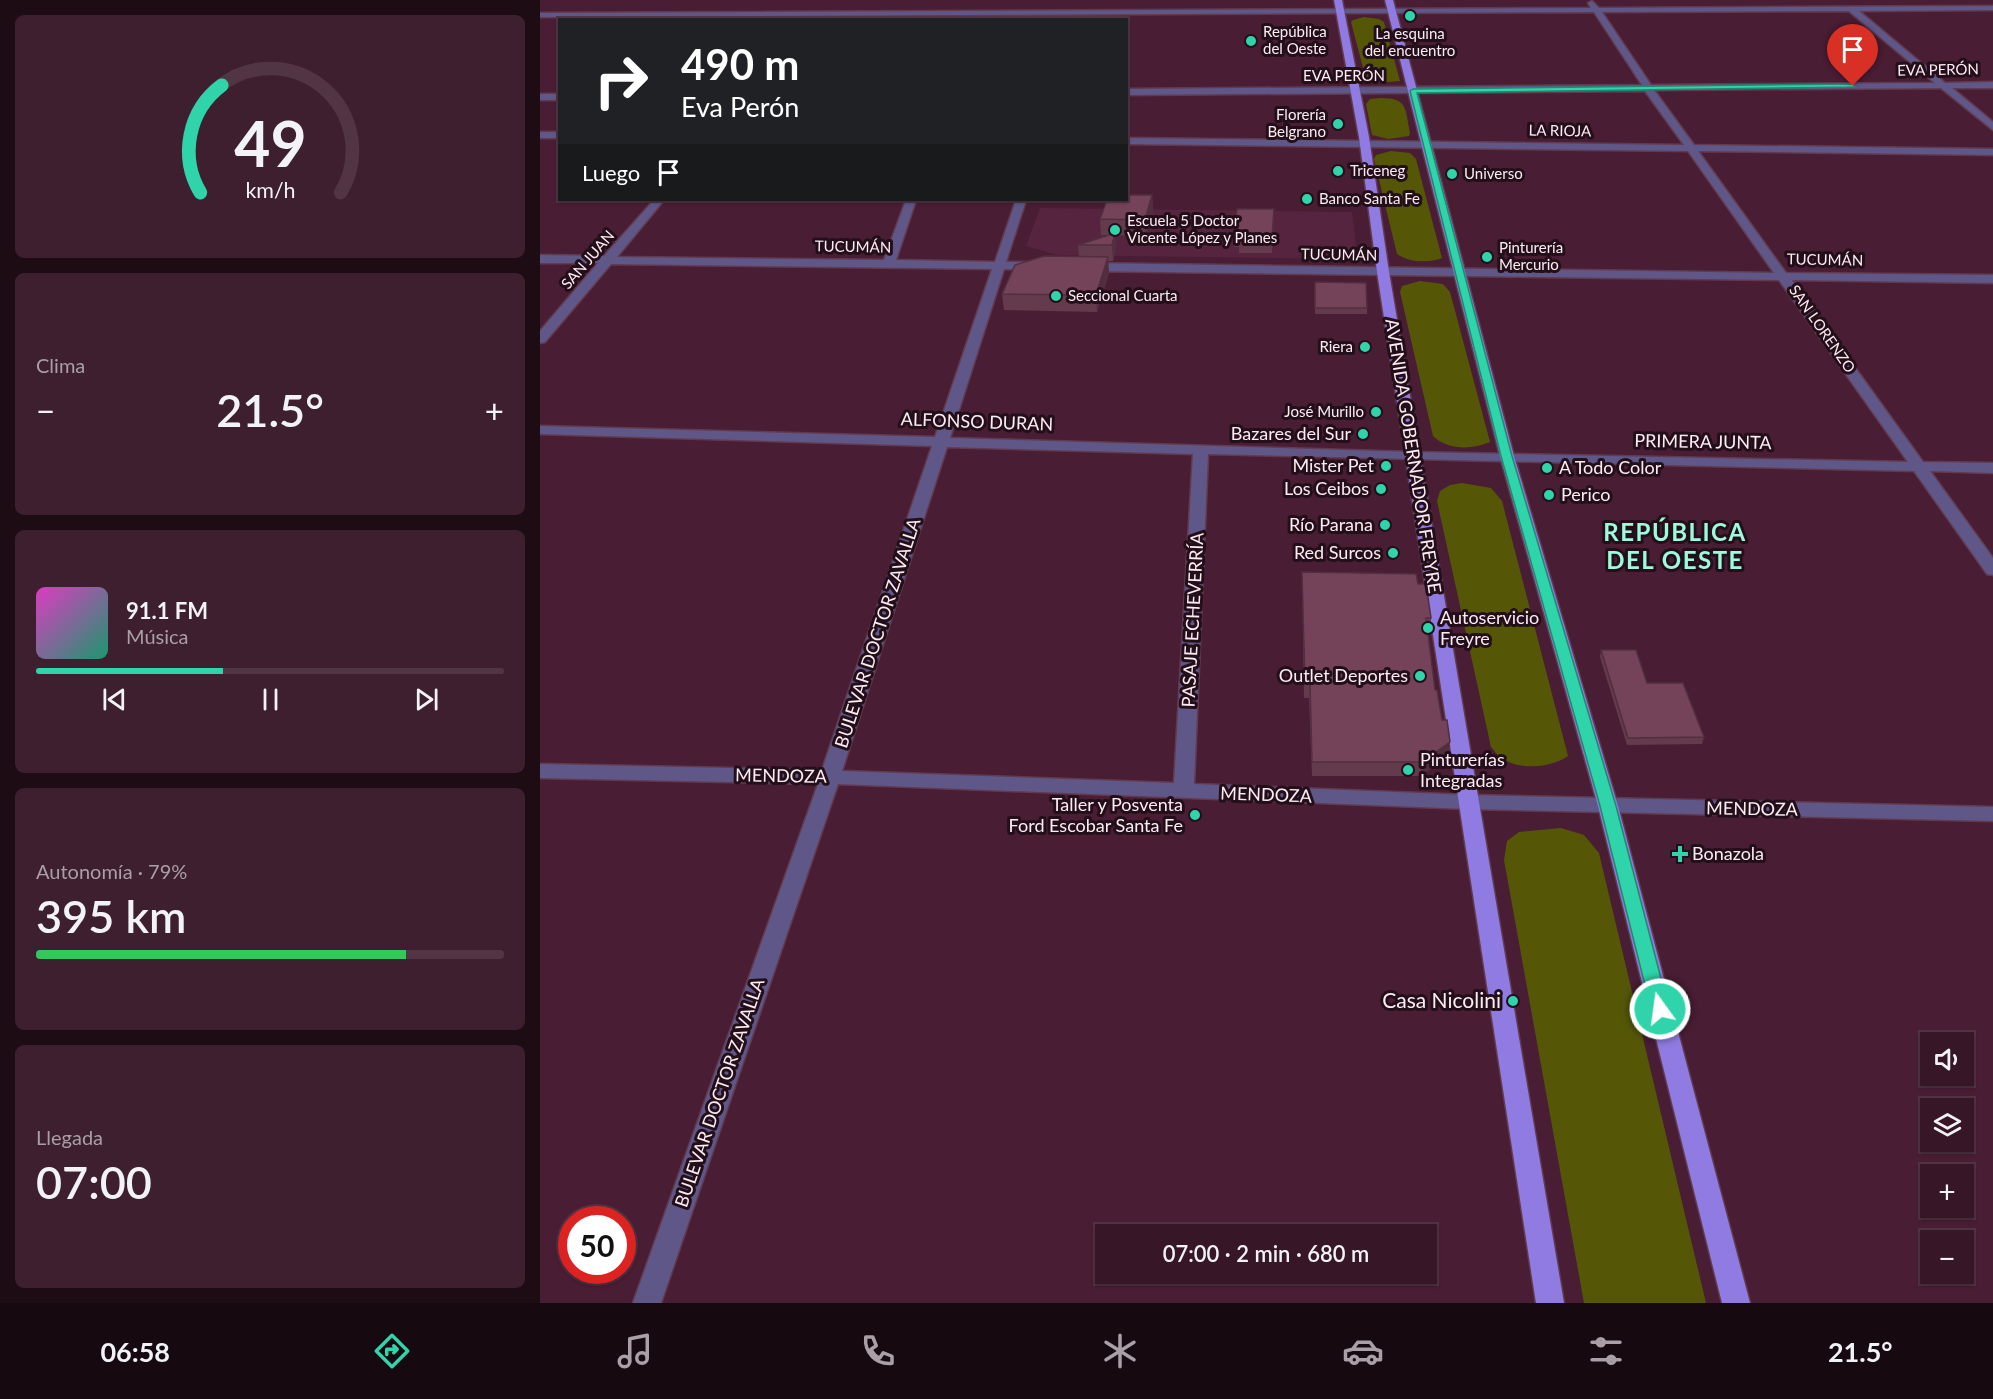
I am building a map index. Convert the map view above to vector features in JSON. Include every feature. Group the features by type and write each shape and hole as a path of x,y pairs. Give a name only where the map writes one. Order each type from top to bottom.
{"main road":[{"path":"1389,0 1507,456 1608,806 1736,1303"},
{"name":"AVENIDA GOBERNADOR FREYRE","path":"1339,6 1365,144 1383,272 1550,1303"}],"street":[{"path":"1083,16 1089,0"},
{"name":"SAN LORENZO","path":"1590,0 1648,88 1993,570"},
{"path":"1841,0 1993,127"},
{"path":"540,25 568,5"},
{"path":"540,15 974,13 1083,16 1339,6 1392,12 1993,8"},
{"name":"EVA PERÓN","path":"1128,92 1993,85"},
{"path":"540,97 558,97"},
{"path":"540,135 558,135"},
{"name":"LA RIOJA","path":"1128,141 1993,152"},
{"name":"SAN JUAN","path":"540,339 658,201"},
{"path":"889,264 911,201"},
{"name":"BULEVAR DOCTOR ZAVALLA","path":"647,1303 830,777 1021,201"},
{"name":"TUCUMÁN","path":"540,259 1993,279"},
{"name":"ALFONSO DURAN","path":"540,430 1413,456"},
{"name":"PASAJE ECHEVERRÍA","path":"1184,792 1201,448"},
{"name":"PRIMERA JUNTA","path":"1413,456 1507,456 1993,468"},
{"name":"MENDOZA","path":"540,771 830,777 1469,802 1993,814"}],"shaded area":[{"path":"1364,17 1384,22 1400,81 1376,83 1366,79 1351,22"},
{"path":"1370,99 1397,100 1404,107 1409,136 1388,139 1372,135 1366,104"},
{"path":"1391,151 1410,153 1416,159 1442,258 1419,261 1397,254 1374,159 1376,155"},
{"path":"1040,208 1352,212 1357,254 1340,259 1057,255 1026,246"},
{"path":"1420,281 1443,284 1450,292 1490,442 1483,445 1452,446 1433,436 1400,292 1402,286"},
{"path":"1462,483 1491,488 1502,501 1568,756 1553,763 1534,766 1516,764 1500,757 1491,747 1437,501 1440,491 1450,485"},
{"path":"1561,828 1584,835 1599,853 1706,1303 1584,1303 1504,860 1507,841 1519,832"}],"building":[{"path":"1128,195 1152,195 1145,220 1100,219 1107,201 1128,201"},
{"path":"1237,209 1274,209 1272,238 1239,237 1239,232 1234,232"},
{"path":"1115,233 1112,245 1078,245"},
{"path":"1044,256 1108,257 1096,295 1002,294 1015,265"},
{"path":"1315,282 1366,283 1367,308 1315,308"},
{"path":"1302,572 1416,574 1418,584 1426,584 1431,618 1426,618 1435,690 1437,690 1442,720 1447,720 1450,742 1422,762 1312,762 1310,684 1305,684"},
{"path":"1601,650 1636,650 1647,683 1683,683 1704,737 1628,738"}],"place":[{"name":"La esquina del encuentro","path":"1410,16"},
{"name":"República del Oeste","path":"1251,41"},
{"name":"Florería Belgrano","path":"1338,124"},
{"name":"Triceneg","path":"1338,171"},
{"name":"Universo","path":"1452,174"},
{"name":"Banco Santa Fe","path":"1307,199"},
{"name":"Escuela 5 Doctor Vicente López y Planes","path":"1115,230"},
{"name":"Pinturería Mercurio","path":"1487,257"},
{"name":"Seccional Cuarta","path":"1056,296"},
{"name":"Riera","path":"1365,347"},
{"name":"José Murillo","path":"1376,412"},
{"name":"Bazares del Sur","path":"1363,434"},
{"name":"Mister Pet","path":"1386,466"},
{"name":"A Todo Color","path":"1547,468"},
{"name":"Los Ceibos","path":"1381,489"},
{"name":"Perico","path":"1549,495"},
{"name":"Río Parana","path":"1385,525"},
{"name":"Red Surcos","path":"1393,553"},
{"name":"Autoservicio Freyre","path":"1428,628"},
{"name":"Outlet Deportes","path":"1420,676"},
{"name":"Pinturerías Integradas","path":"1408,770"},
{"name":"Taller y Posventa Ford Escobar Santa Fe","path":"1195,815"},
{"name":"Bonazola","path":"1680,854"},
{"name":"Casa Nicolini","path":"1513,1001"}],"district":[{"name":"REPÚBLICA DEL OESTE","path":"1675,547"}],"route":[{"path":"1660,1009 1608,806 1507,456 1413,91 1853,86"}]}
